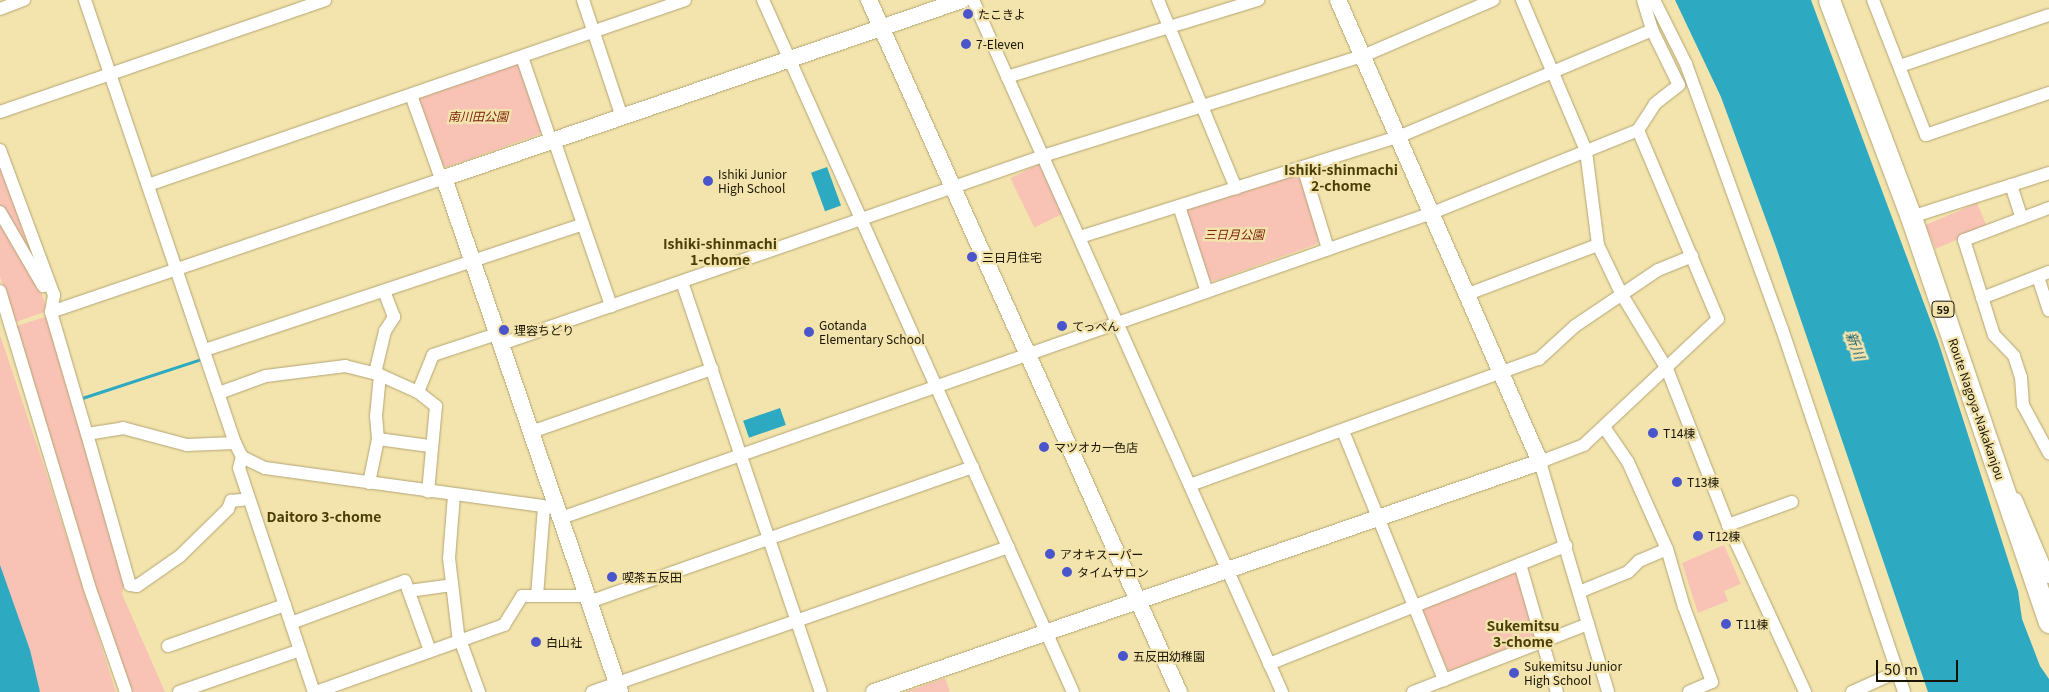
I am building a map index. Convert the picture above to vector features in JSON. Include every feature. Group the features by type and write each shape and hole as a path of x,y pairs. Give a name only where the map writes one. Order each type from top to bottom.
{"main road":[{"name":"Route Nagoya-Nakakanjou","path":"1829,0 1912,217 2049,622"}],"street":[{"path":"0,9 24,0"},
{"path":"85,0 206,350 235,443 242,458 260,467 554,511 741,454 1432,213 1638,130 1655,104 1678,85 1652,30 1643,0"},
{"path":"0,112 325,0"},
{"path":"583,0 622,116"},
{"path":"148,185 685,0"},
{"path":"763,0 1074,692"},
{"path":"868,0 1179,692"},
{"path":"52,312 176,267 962,0"},
{"path":"973,0 1282,692"},
{"path":"1158,0 1236,188"},
{"path":"1007,77 1258,0"},
{"path":"1338,0 1540,462 1608,692"},
{"path":"418,392 433,355 499,339 611,306 1043,156 1363,56 1493,0"},
{"path":"1522,0 1586,151 1598,244 1622,295 1667,369 1728,525 1805,692"},
{"path":"1654,0 1686,64 1778,320 1904,692"},
{"path":"1873,0 1926,135 2049,93"},
{"path":"1900,66 2049,15"},
{"path":"1080,237 1398,137 1652,30"},
{"path":"522,57 611,306"},
{"path":"412,95 531,432 554,511 588,599 619,688"},
{"path":"874,692 1228,571 1584,445 1718,319 1638,130"},
{"path":"0,150 54,295 52,312 130,585 137,586 180,556 228,509 231,500 249,499"},
{"path":"1303,167 1328,249"},
{"path":"1912,217 2049,173"},
{"path":"2011,185 2022,218"},
{"path":"1179,206 1207,292"},
{"path":"2049,208 1964,240 1994,335 2014,356 2021,377 2023,405 2049,453"},
{"path":"0,212 46,290 54,295"},
{"path":"206,350 583,224"},
{"path":"1468,294 1598,244"},
{"path":"1190,485 1503,374 1539,359 1575,326 1658,270 1692,256"},
{"path":"1982,298 2043,274 2049,310"},
{"path":"682,282 821,692"},
{"path":"0,291 89,586 126,692"},
{"path":"369,483 378,439 376,416 378,374 385,330 394,317 384,291"},
{"path":"219,393 266,376 345,366 378,374 418,392 436,406 430,446 428,492"},
{"path":"531,432 712,369"},
{"path":"1604,427 1628,462 1667,549 1684,606 1712,682 1689,692"},
{"path":"87,434 123,428 187,445 235,443"},
{"path":"1343,431 1444,680"},
{"path":"378,439 430,446"},
{"path":"242,458 239,468 315,692 504,625 522,596 588,599 973,467"},
{"path":"2000,475 2008,482 2029,526 2049,577"},
{"path":"454,495 449,558 452,585 461,640 479,692"},
{"path":"1728,525 1792,502"},
{"path":"537,596 554,511"},
{"path":"1269,664 1566,546"},
{"path":"592,692 619,688 797,622 1009,547"},
{"path":"1579,592 1628,572 1639,561 1667,549"},
{"path":"1520,564 1557,692"},
{"path":"291,623 405,582 430,651"},
{"path":"409,591 452,585"},
{"path":"168,646 285,605"},
{"path":"1413,692 1588,624"},
{"path":"179,692 300,650"},
{"path":"1852,692 1897,672"}],"green space":[{"name":"南川田公園","path":"515,64 520,65 543,129 540,134 447,167 442,165 419,102 421,96"},
{"path":"1039,164 1063,213 1034,227 1010,178"},
{"path":"0,165 37,270 0,206"},
{"name":"三日月公園","path":"1295,175 1300,177 1319,239 1317,244 1214,281 1209,280 1186,212 1188,208"},
{"path":"1977,203 1987,227 1936,249 1925,225"},
{"path":"0,217 41,291 47,311 16,322 0,277"},
{"path":"48,316 124,585 122,594 165,692 131,692 95,585 17,326"},
{"path":"0,335 116,692 40,692 0,567"},
{"path":"1724,545 1741,584 1724,591 1728,601 1698,613 1682,563"},
{"path":"1514,572 1519,575 1536,633 1534,637 1451,671 1447,669 1423,612 1424,608"},
{"path":"945,678 950,692 905,692"}],"water":[{"name":"新川","path":"1675,0 1811,0 1938,341 2018,591 2022,619 2040,666 2049,679 2049,692 1928,692 1776,247 1721,97"},
{"path":"827,167 841,206 825,211 811,173"},
{"path":"780,408 786,425 749,438 743,421"},
{"path":"0,565 30,650 40,692 0,692"}],"waterway":[{"path":"82,398 201,359"}],"place":[{"name":"たこきよ","path":"968,14"},
{"name":"7-Eleven","path":"966,44"},
{"name":"Ishiki Junior High School","path":"708,181"},
{"name":"三日月住宅","path":"972,257"},
{"name":"てっぺん","path":"1062,326"},
{"name":"理容ちどり","path":"504,330"},
{"name":"Gotanda Elementary School","path":"809,332"},
{"name":"T14棟","path":"1653,433"},
{"name":"マツオカ一色店","path":"1044,447"},
{"name":"T13棟","path":"1677,482"},
{"name":"T12棟","path":"1698,536"},
{"name":"アオキスーパー","path":"1050,554"},
{"name":"タイムサロン","path":"1067,572"},
{"name":"喫茶五反田","path":"612,577"},
{"name":"T11棟","path":"1726,624"},
{"name":"白山社","path":"536,642"},
{"name":"五反田幼稚園","path":"1123,656"},
{"name":"Sukemitsu Junior High School","path":"1514,673"}],"district":[{"name":"Ishiki-shinmachi 2-chome","path":"1341,177"},
{"name":"Ishiki-shinmachi 1-chome","path":"720,252"},
{"name":"Daitoro 3-chome","path":"324,516"},
{"name":"Sukemitsu 3-chome","path":"1523,634"}]}
